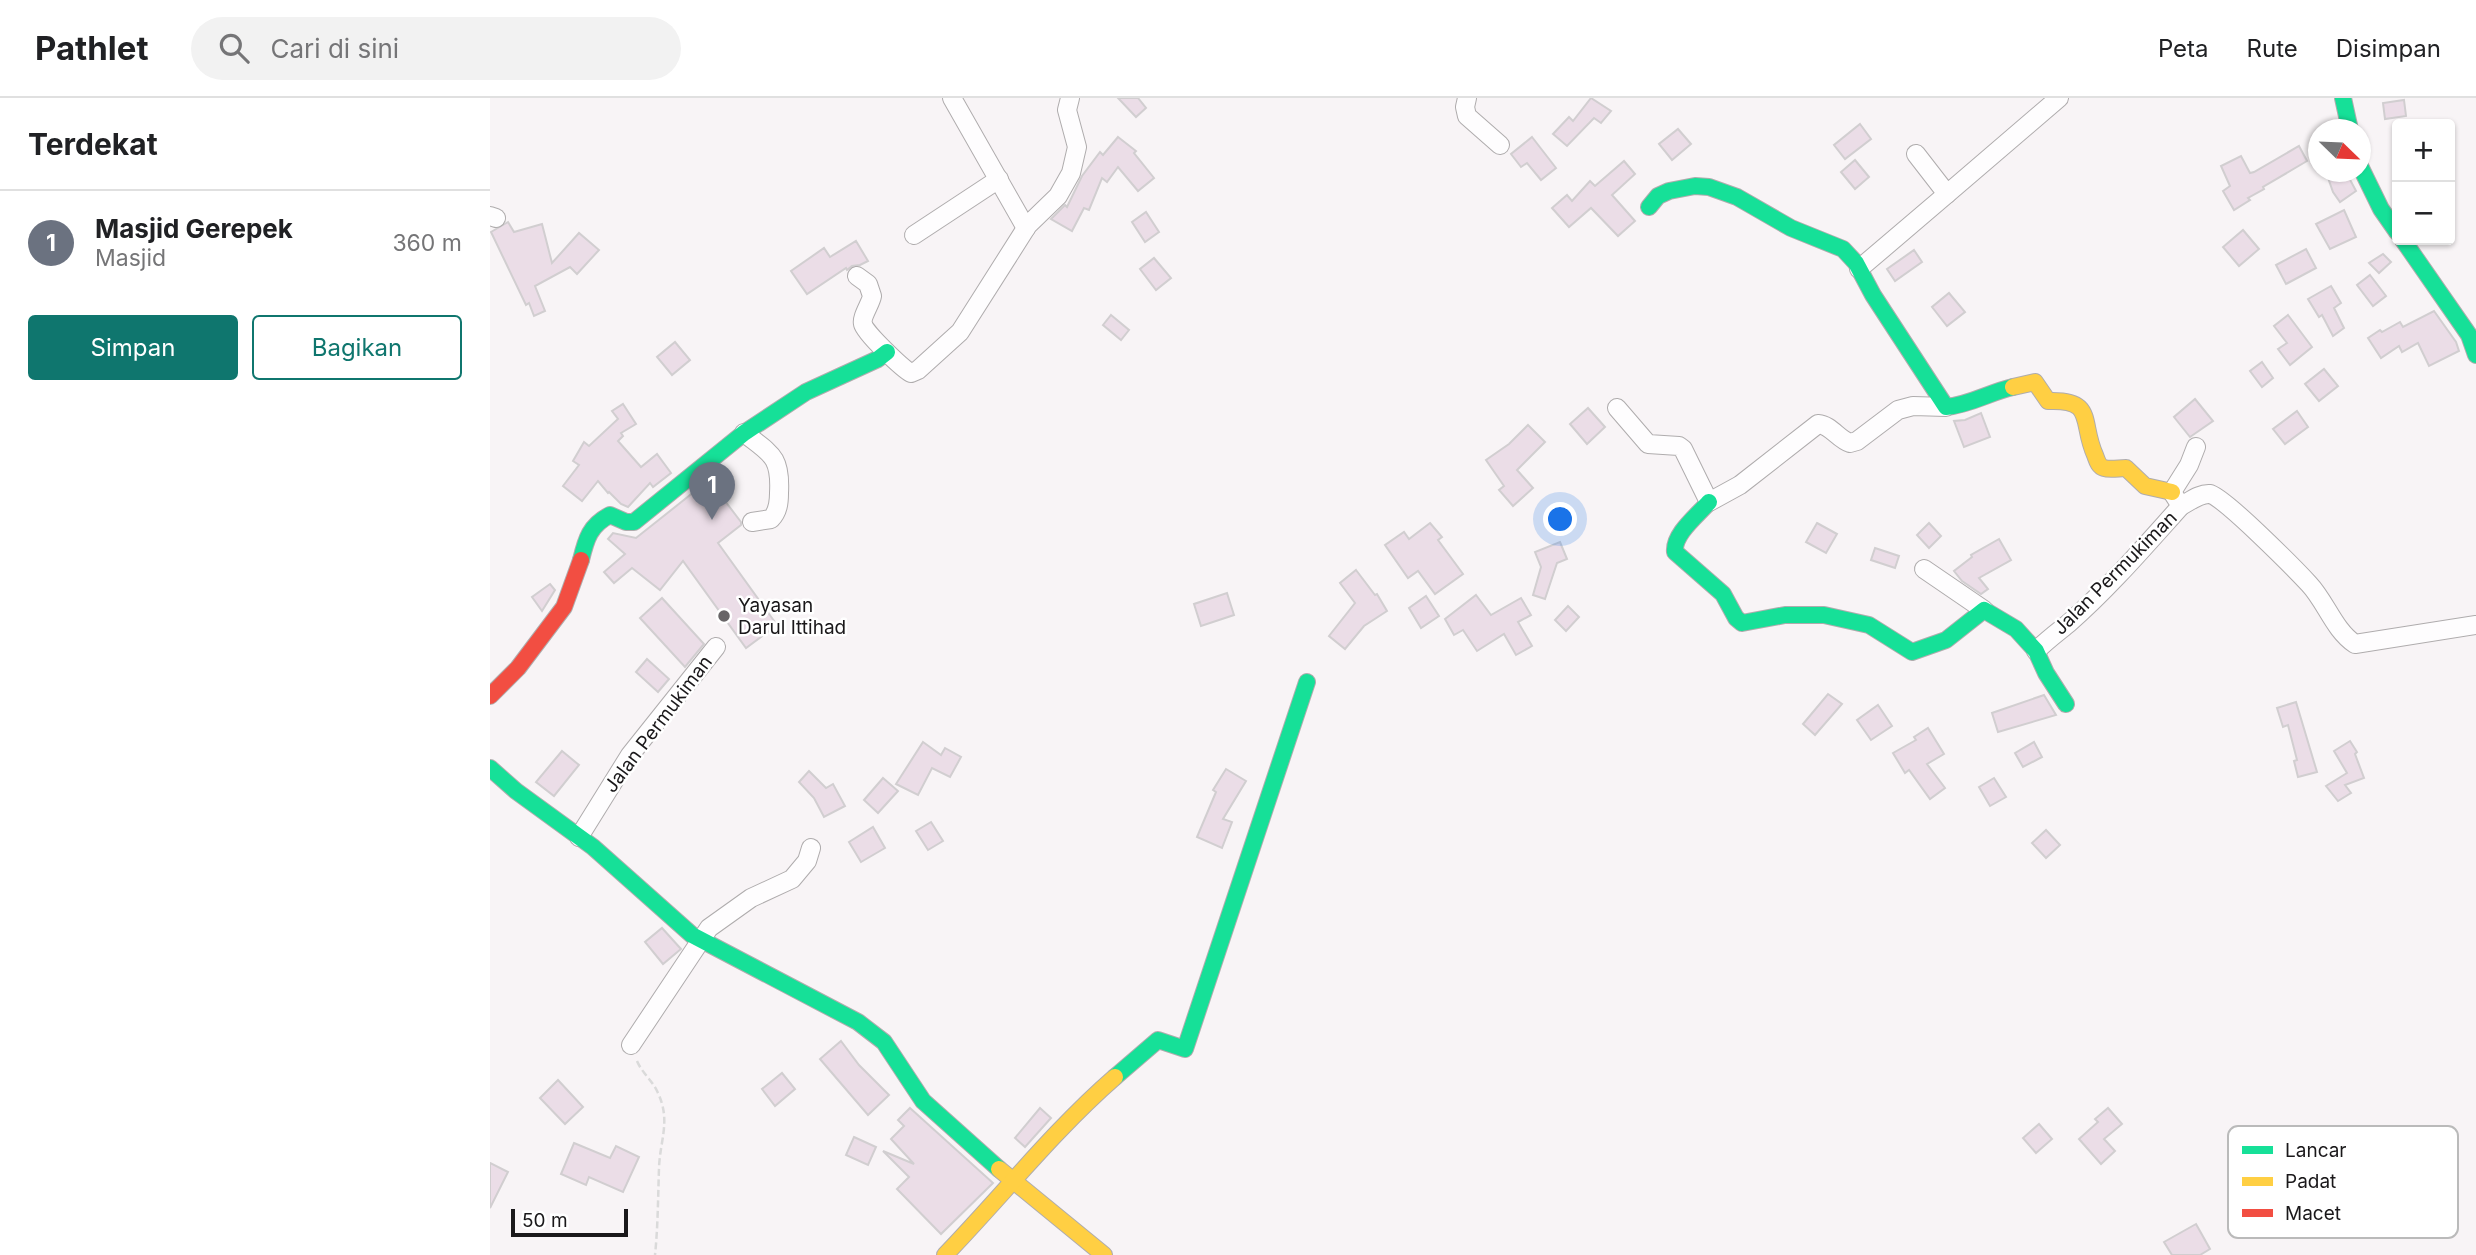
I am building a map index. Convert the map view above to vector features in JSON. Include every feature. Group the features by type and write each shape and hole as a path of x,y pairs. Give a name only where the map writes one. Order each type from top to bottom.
{"street":[{"path":"952,98 1026,228"},
{"path":"857,276 868,284 872,296 863,324 880,346 905,370 911,373 939,353 960,332 1026,228 1058,196 1072,173 1077,147 1067,110 1070,98"},
{"path":"1467,98 1467,116 1500,145"},
{"path":"1859,269 2059,98"},
{"path":"2343,98 2348,119"},
{"path":"1916,155 1947,194"},
{"path":"914,235 999,179"},
{"path":"2368,182 2392,225"},
{"path":"1649,207 1662,192 1703,185 1720,189 1789,227 1849,254 1946,407"},
{"path":"2407,245 2472,332 2476,355"},
{"path":"490,696 518,668 564,607 592,526 610,515 626,522 634,522 744,433 806,393 878,359 887,352"},
{"name":"Jalan Permukiman","path":"1984,610 1946,639 1912,652 1869,625 1824,615 1785,615 1742,623 1736,618 1723,594 1675,552 1674,547 1678,538 1709,502 1740,485 1818,424 1827,426 1841,439 1850,443 1857,441 1898,410 1913,406 1960,406 1999,390 2035,383 2048,401 2069,400 2081,409 2086,419 2090,444 2101,466 2106,469 2126,468 2145,486 2176,499 2208,494 2217,496 2248,522 2310,585 2345,636 2355,644 2476,625"},
{"path":"1617,408 1648,444 1679,446 1684,449 1709,502"},
{"path":"744,433 774,457 780,472 779,503 774,516 771,519 752,522"},
{"name":"Jalan Permukiman","path":"1924,569 2016,629 2036,651 2077,614 2176,499 2196,447"},
{"name":"Jalan Permukiman","path":"579,836 630,755 716,647"},
{"path":"2036,651 2046,673 2066,704"},
{"path":"945,1255 993,1206 1082,1106 1158,1040 1185,1049 1307,682"},
{"path":"490,768 516,791 579,836 692,935 858,1022 884,1042 923,1101 1014,1182 1104,1255"},
{"path":"631,1045 709,928 737,907 792,879 807,861 811,848"}],"path":[{"path":"631,1045 640,1068 658,1092 666,1126 659,1166 659,1215 655,1255"}],"building":[{"path":"1118,98 1138,98 1146,108 1136,117"},
{"path":"1591,98 1611,111 1601,123 1594,118 1567,146 1553,134 1569,117 1573,121"},
{"path":"2404,100 2406,116 2385,119 2383,103"},
{"path":"1860,124 1871,139 1845,159 1834,145"},
{"path":"1678,129 1691,144 1672,160 1659,144"},
{"path":"1118,137 1136,151 1134,153 1154,178 1138,191 1118,167 1107,182 1102,178 1089,210 1084,208 1072,231 1051,219 1065,205 1067,207 1082,176 1100,152 1103,155"},
{"path":"1532,137 1556,168 1541,180 1527,163 1521,167 1511,154"},
{"path":"2299,146 2307,161 2263,187 2264,189 2234,210 2223,191 2230,186 2221,166 2241,156 2250,173 2254,172"},
{"path":"1855,160 1869,177 1855,189 1841,172"},
{"path":"1624,161 1635,174 1612,195 1635,221 1618,236 1591,208 1569,227 1552,208 1567,195 1572,201 1590,181 1595,186"},
{"path":"2330,182 2351,182 2356,191 2340,202"},
{"path":"2344,210 2356,237 2330,249 2316,224"},
{"path":"1146,212 1159,232 1145,242 1132,222"},
{"path":"508,222 514,232 542,224 552,263 579,233 599,250 577,274 570,267 535,286 545,311 534,316 529,303 526,305 491,232"},
{"path":"2243,230 2259,249 2239,266 2223,247"},
{"path":"856,241 868,261 847,270 846,268 807,294 791,271 824,248 830,257"},
{"path":"2306,249 2316,268 2286,284 2276,265"},
{"path":"1914,250 1922,262 1895,281 1887,269"},
{"path":"2383,254 2391,262 2379,273 2369,263"},
{"path":"1154,258 1171,278 1156,290 1140,269"},
{"path":"2370,275 2386,296 2373,306 2357,285"},
{"path":"2331,286 2341,303 2334,308 2344,328 2333,336 2322,315 2319,317 2308,299"},
{"path":"1949,293 1965,312 1947,326 1932,307"},
{"path":"2434,311 2456,342 2459,351 2429,366 2418,343 2402,352 2399,346 2381,358 2368,338 2400,322 2403,327"},
{"path":"1111,315 1129,330 1121,340 1103,325"},
{"path":"2288,315 2312,347 2290,365 2278,349 2287,343 2274,326"},
{"path":"675,342 690,360 672,375 657,357"},
{"path":"2262,362 2273,378 2262,387 2250,371"},
{"path":"2324,369 2338,386 2319,401 2305,384"},
{"path":"2195,399 2213,421 2190,437 2174,417"},
{"path":"623,404 636,424 621,433 623,436 618,441 641,467 657,454 671,473 653,487 650,483 628,507 608,493 598,481 582,501 563,486 579,465 573,461 584,442 589,446 618,419 612,411"},
{"path":"1588,408 1605,427 1587,444 1570,424"},
{"path":"2297,411 2308,427 2285,444 2273,429"},
{"path":"1981,413 1990,437 1964,447 1954,421 1965,420"},
{"path":"1528,425 1545,442 1517,470 1533,488 1513,506 1499,490 1504,486 1486,460 1509,444"},
{"path":"709,480 741,522 741,525 718,543 777,625 746,648 683,561 660,590 632,568 614,583 604,572 625,554 608,539 613,533 636,538"},
{"path":"1430,523 1442,537 1438,540 1463,574 1435,594 1418,571 1408,578 1385,545 1404,532 1409,539"},
{"path":"1817,523 1837,534 1826,553 1806,542"},
{"path":"1929,523 1941,536 1929,548 1917,535"},
{"path":"1999,539 2011,560 1979,578 1988,589 1981,594 1962,581 1954,571 1972,557 1971,555"},
{"path":"1560,542 1567,559 1557,563 1545,599 1533,595 1541,567 1535,552"},
{"path":"1875,548 1899,556 1895,568 1871,560"},
{"path":"1356,570 1375,595 1377,594 1387,611 1364,626 1345,649 1329,636 1355,603 1340,583"},
{"path":"550,584 555,590 542,611 532,597"},
{"path":"1227,593 1234,615 1201,626 1194,604"},
{"path":"1476,595 1491,615 1521,598 1531,615 1518,622 1532,646 1516,655 1504,634 1477,651 1463,630 1454,635 1445,619"},
{"path":"1426,596 1439,616 1421,628 1409,608"},
{"path":"662,598 704,644 685,667 640,618"},
{"path":"1568,606 1579,617 1566,631 1555,620"},
{"path":"647,659 669,679 658,692 636,672"},
{"path":"1828,694 1842,704 1815,735 1803,724"},
{"path":"2044,695 2056,715 1998,732 1992,713"},
{"path":"2296,702 2317,772 2298,777 2294,761 2297,760 2288,725 2283,727 2277,708"},
{"path":"1878,705 1892,726 1871,740 1857,720"},
{"path":"1928,728 1944,754 1927,764 1945,788 1930,799 1909,770 1905,773 1893,753 1916,740 1914,737"},
{"path":"2350,741 2357,752 2355,754 2364,778 2345,785 2351,793 2338,801 2326,786 2347,773 2334,751"},
{"path":"923,742 941,755 945,748 961,757 950,777 932,768 918,795 896,784"},
{"path":"2034,742 2042,757 2023,767 2015,753"},
{"path":"562,751 579,765 554,796 536,782"},
{"path":"1226,769 1246,781 1223,819 1232,822 1222,848 1197,837 1216,792 1213,790"},
{"path":"809,771 826,788 833,784 845,806 824,817 814,798 799,782"},
{"path":"883,778 898,791 878,813 864,800"},
{"path":"1994,778 2006,797 1990,806 1979,787"},
{"path":"931,822 943,841 928,850 916,831"},
{"path":"873,827 885,848 861,862 849,842"},
{"path":"2046,830 2060,845 2046,858 2032,843"},
{"path":"662,928 681,949 663,964 645,942"},
{"path":"841,1041 859,1065 889,1095 868,1115 820,1059"},
{"path":"782,1073 795,1089 775,1106 762,1089"},
{"path":"558,1080 583,1107 565,1124 540,1098"},
{"path":"910,1108 993,1183 941,1234 897,1189 909,1177 883,1151 914,1164 891,1139 904,1126 898,1120"},
{"path":"1040,1108 1051,1118 1025,1147 1015,1138"},
{"path":"2108,1108 2122,1124 2104,1139 2115,1151 2101,1164 2079,1139 2098,1122 2095,1119"},
{"path":"2039,1124 2052,1139 2036,1153 2023,1138"},
{"path":"854,1137 876,1147 868,1165 846,1155"},
{"path":"574,1143 610,1158 616,1146 639,1157 623,1192 589,1177 586,1185 561,1174"},
{"path":"490,1163 508,1172 490,1208"},
{"path":"2196,1224 2210,1249 2200,1255 2172,1255 2164,1242"}],"traffic: fast":[{"path":"2343,98 2348,119"},
{"path":"2368,182 2392,225"},
{"path":"1649,207 1658,196 1669,191 1695,186 1709,187 1737,197 1791,228 1843,249 1856,263 1873,295 1946,407 2013,387"},
{"path":"2406,245 2469,335 2476,355"},
{"path":"581,560 590,533 603,519 610,515 626,522 634,522 744,433 806,392 878,359 887,352"},
{"path":"1709,502 1682,532 1675,545 1675,552 1723,594 1736,618 1742,623 1785,615 1824,615 1869,625 1912,652 1946,640 1984,610 2016,629 2036,651 2046,673 2066,704"},
{"path":"1115,1077 1158,1040 1185,1049 1307,682"},
{"path":"490,768 516,791 593,847 692,935 858,1022 884,1042 923,1101 999,1169"}],"traffic: slow":[{"path":"2013,387 2035,382 2048,401 2073,404 2084,415 2100,466 2109,469 2126,468 2145,486 2172,492"},
{"path":"945,1255 1049,1141 1115,1077"},
{"path":"999,1169 1104,1255"}],"traffic: jam":[{"path":"490,696 518,668 564,607 581,560"}],"place":[{"name":"Masjid Gerepek","path":"712,520"},
{"name":"Yayasan Darul Ittihad","path":"724,616"}]}
